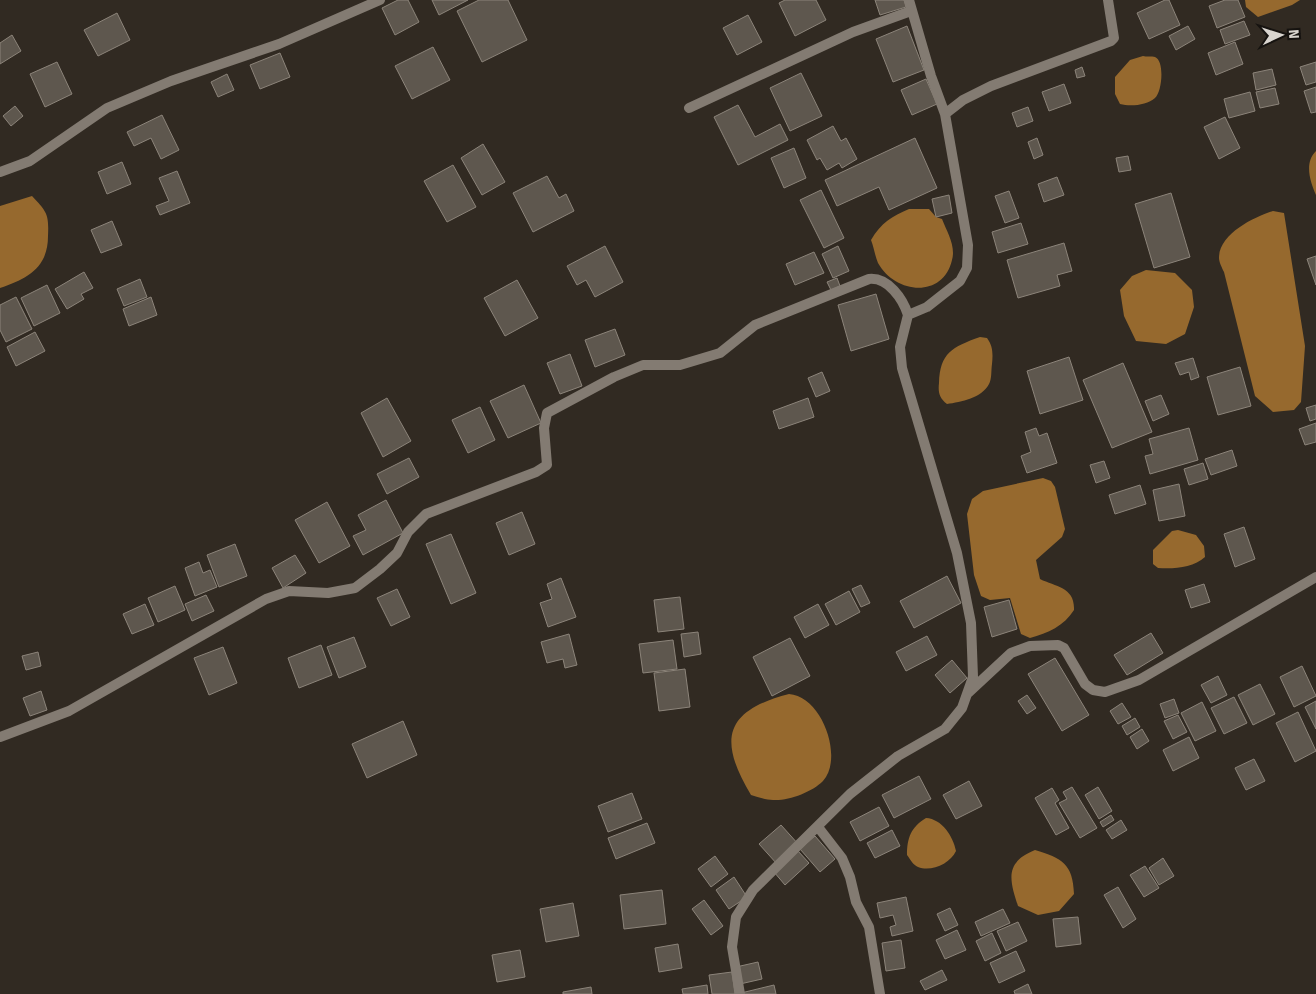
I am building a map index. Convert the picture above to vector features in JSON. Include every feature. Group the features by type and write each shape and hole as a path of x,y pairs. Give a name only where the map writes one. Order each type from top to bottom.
{"street":[{"path":"0,172 30,161 108,108 171,81 279,44 380,0"},
{"path":"908,315 927,307 960,282 967,268 968,244 945,114 931,76 909,0"},
{"path":"945,114 963,100 991,86 1111,41 1114,38 1115,32 1108,0"},
{"path":"689,108 853,32 911,11"},
{"path":"0,737 69,711 266,599 290,591 328,593 355,588 380,570 397,553 408,532 426,514 536,472 547,464 544,428 547,413 614,377 643,365 680,365 720,353 755,325 870,279 884,282 894,291 905,306 908,315 900,347 902,368 957,553 971,623 973,676 962,708 945,729 898,756 850,794 753,890 736,917 732,947 740,994"},
{"path":"968,694 1011,653 1030,646 1058,645 1064,648 1085,684 1093,690 1105,692 1139,680 1316,577"},
{"path":"818,827 842,858 850,877 856,902 869,927 880,994"}],"shaded area":[{"path":"1245,0 1300,0 1292,5 1258,17 1246,7"},
{"path":"1143,56 1155,57 1160,64 1161,83 1157,95 1152,100 1143,104 1120,104 1115,94 1115,77 1130,60"},
{"path":"1316,151 1316,195 1310,178 1309,167 1312,156"},
{"path":"32,196 44,210 48,223 47,247 44,256 34,271 19,281 0,288 0,206"},
{"path":"909,209 929,209 936,217 942,219 952,244 953,255 947,273 939,281 929,286 918,288 895,281 878,263 871,240 887,221"},
{"path":"1273,211 1284,213 1305,346 1301,402 1294,410 1273,412 1255,396 1219,258 1225,241 1231,234 1248,222"},
{"path":"1146,270 1175,273 1192,290 1194,307 1185,334 1166,344 1136,341 1124,316 1120,290 1132,276"},
{"path":"980,337 987,338 992,350 989,384 986,389 976,396 947,404 941,397 939,389 940,373 945,358 955,348"},
{"path":"1043,478 1051,481 1055,487 1065,529 1062,537 1036,560 1040,579 1068,592 1073,602 1074,610 1070,616 1055,628 1030,638 1021,634 1010,598 990,600 981,596 974,575 967,514 972,499 983,491"},
{"path":"1178,530 1196,535 1204,546 1205,557 1195,564 1183,567 1158,568 1153,564 1153,550 1172,531"},
{"path":"789,694 801,697 820,716 830,744 831,758 829,771 818,785 807,792 793,797 770,800 751,795 740,776 734,758 731,743 733,730 740,719 751,709 767,701"},
{"path":"926,818 937,821 946,829 956,851 949,860 934,868 916,866 907,855 908,843 913,829"},
{"path":"1035,850 1059,860 1068,869 1071,876 1074,894 1059,911 1038,915 1018,906 1013,888 1012,872 1018,860"}],"building":[{"path":"398,0 408,0 419,22 395,35 382,8"},
{"path":"432,0 468,0 439,15"},
{"path":"479,0 508,0 527,40 482,62 457,11"},
{"path":"785,0 816,0 826,20 795,36 779,3"},
{"path":"875,0 904,0 906,7 880,15"},
{"path":"1165,0 1169,0 1180,25 1149,39 1137,13"},
{"path":"1225,0 1238,0 1245,17 1217,28 1209,6"},
{"path":"117,13 130,40 98,56 84,30"},
{"path":"748,15 762,42 737,55 723,28"},
{"path":"1244,21 1250,35 1225,44 1220,30"},
{"path":"907,26 924,70 893,82 876,39"},
{"path":"1188,26 1195,39 1176,50 1169,36"},
{"path":"12,35 21,51 0,64 0,43"},
{"path":"1235,42 1243,64 1216,75 1208,53"},
{"path":"433,47 450,80 412,99 395,66"},
{"path":"280,53 290,77 260,89 250,65"},
{"path":"57,62 72,94 45,107 30,74"},
{"path":"1316,62 1316,82 1306,85 1300,67"},
{"path":"1082,67 1085,76 1077,78 1075,70"},
{"path":"1272,69 1276,85 1256,90 1253,73"},
{"path":"801,73 822,116 790,131 770,88"},
{"path":"227,74 234,90 218,97 211,82"},
{"path":"926,79 937,104 912,115 901,90"},
{"path":"1064,84 1071,103 1049,111 1042,92"},
{"path":"1316,87 1316,112 1311,113 1304,91"},
{"path":"1275,88 1279,104 1260,108 1256,92"},
{"path":"1250,92 1255,111 1229,118 1224,99"},
{"path":"738,105 755,137 780,124 788,140 738,165 714,117"},
{"path":"15,106 23,116 11,126 3,116"},
{"path":"1028,107 1033,121 1017,127 1012,113"},
{"path":"162,115 179,150 161,159 151,138 134,146 127,132"},
{"path":"1225,117 1240,148 1219,159 1204,127"},
{"path":"833,126 841,141 846,138 857,159 842,168 839,163 827,170 820,158 817,160 807,140"},
{"path":"915,138 937,188 889,210 879,187 837,206 825,180"},
{"path":"1037,138 1043,155 1034,159 1028,142"},
{"path":"483,144 505,182 482,195 461,158"},
{"path":"794,148 806,178 784,188 771,158"},
{"path":"1128,156 1131,170 1119,172 1116,158"},
{"path":"122,162 131,184 107,194 98,172"},
{"path":"453,165 476,207 447,222 424,181"},
{"path":"177,171 190,203 160,215 156,206 169,201 159,178"},
{"path":"547,176 559,198 566,194 574,211 533,232 513,193"},
{"path":"1057,177 1064,195 1044,202 1038,184"},
{"path":"821,190 844,238 824,248 800,200"},
{"path":"1009,191 1019,218 1005,223 995,196"},
{"path":"1171,193 1190,257 1154,268 1135,204"},
{"path":"949,195 952,213 936,217 932,199"},
{"path":"112,221 122,245 101,253 91,230"},
{"path":"1021,223 1028,244 998,253 992,232"},
{"path":"1064,243 1072,271 1057,275 1060,286 1018,298 1007,260"},
{"path":"605,246 623,282 595,297 586,280 577,285 567,266"},
{"path":"838,246 849,271 833,278 822,254"},
{"path":"814,252 824,273 795,285 786,264"},
{"path":"1316,256 1316,285 1307,259"},
{"path":"84,272 93,288 81,294 84,299 67,309 55,289"},
{"path":"837,278 840,286 831,290 827,282"},
{"path":"140,279 147,297 124,306 117,289"},
{"path":"517,280 538,318 505,336 484,298"},
{"path":"47,285 60,313 34,326 21,298"},
{"path":"876,294 889,339 851,351 838,305"},
{"path":"16,297 32,329 6,342 0,330 0,305"},
{"path":"151,297 157,315 129,326 123,309"},
{"path":"615,329 625,355 595,367 585,340"},
{"path":"35,332 45,351 16,366 7,347"},
{"path":"570,354 582,386 560,394 547,363"},
{"path":"1069,357 1083,400 1040,414 1027,371"},
{"path":"1193,358 1199,377 1191,380 1189,372 1180,375 1175,363"},
{"path":"1123,363 1152,432 1112,448 1083,380"},
{"path":"1240,367 1251,406 1218,415 1207,377"},
{"path":"822,372 830,391 816,397 808,378"},
{"path":"524,385 541,423 508,438 490,401"},
{"path":"1161,395 1169,414 1153,421 1145,401"},
{"path":"387,398 411,441 383,457 361,413"},
{"path":"808,398 814,417 779,429 773,411"},
{"path":"1316,405 1316,419 1310,421 1306,408"},
{"path":"480,407 495,440 468,453 452,420"},
{"path":"1316,423 1316,442 1305,445 1299,429"},
{"path":"1036,428 1039,436 1047,433 1057,463 1027,473 1021,456 1031,452 1025,432"},
{"path":"1189,428 1198,460 1150,474 1145,456 1153,454 1149,439"},
{"path":"1232,450 1237,466 1211,475 1205,459"},
{"path":"409,458 419,477 387,494 377,474"},
{"path":"1104,461 1110,478 1096,483 1090,465"},
{"path":"1203,463 1208,479 1189,485 1184,469"},
{"path":"1179,484 1185,516 1159,521 1153,490"},
{"path":"1140,485 1146,504 1115,514 1109,495"},
{"path":"386,500 403,533 363,555 353,536 366,530 358,515"},
{"path":"327,502 350,546 319,563 295,520"},
{"path":"522,512 535,544 509,555 496,523"},
{"path":"1244,527 1255,559 1235,567 1224,534"},
{"path":"451,534 476,593 451,604 426,544"},
{"path":"235,544 247,576 219,587 207,555"},
{"path":"295,555 306,573 283,588 272,568"},
{"path":"199,562 203,573 210,570 217,587 195,596 185,568"},
{"path":"947,576 961,603 914,628 900,601"},
{"path":"561,578 576,617 548,627 540,603 552,599 547,584"},
{"path":"1204,584 1210,602 1191,608 1185,590"},
{"path":"861,585 870,603 861,607 852,589"},
{"path":"175,586 185,610 158,622 148,598"},
{"path":"397,589 410,617 391,626 377,598"},
{"path":"849,591 860,612 836,625 825,604"},
{"path":"206,595 214,611 192,621 185,604"},
{"path":"680,597 684,629 658,632 654,600"},
{"path":"1009,600 1017,629 992,637 984,607"},
{"path":"145,604 154,625 132,634 123,614"},
{"path":"818,604 829,625 805,638 794,617"},
{"path":"698,632 701,654 684,657 681,634"},
{"path":"1151,633 1163,653 1127,675 1114,655"},
{"path":"569,634 577,665 565,668 563,659 547,663 541,642"},
{"path":"927,636 937,655 906,671 896,652"},
{"path":"354,637 366,667 339,678 327,647"},
{"path":"790,638 810,676 772,696 753,657"},
{"path":"673,640 677,669 643,673 639,644"},
{"path":"321,645 332,675 299,688 288,658"},
{"path":"223,647 237,683 209,695 194,658"},
{"path":"38,652 41,666 26,670 22,656"},
{"path":"1055,658 1089,715 1062,731 1028,674"},
{"path":"952,660 967,678 950,693 935,675"},
{"path":"1302,666 1316,696 1294,707 1280,677"},
{"path":"685,669 690,707 659,711 654,673"},
{"path":"1218,676 1227,695 1211,703 1201,685"},
{"path":"1260,684 1275,714 1253,725 1238,695"},
{"path":"41,691 47,710 30,716 23,698"},
{"path":"1027,695 1036,708 1027,714 1018,701"},
{"path":"1234,697 1247,723 1224,734 1211,708"},
{"path":"1174,699 1179,713 1165,718 1160,704"},
{"path":"1316,701 1316,729 1305,707"},
{"path":"1202,702 1216,731 1195,741 1181,713"},
{"path":"1122,703 1131,717 1118,724 1110,711"},
{"path":"1298,712 1316,751 1295,762 1276,723"},
{"path":"1178,715 1187,732 1173,739 1164,721"},
{"path":"1135,718 1140,727 1127,735 1122,726"},
{"path":"403,721 417,755 367,778 352,744"},
{"path":"1142,729 1149,741 1137,749 1130,737"},
{"path":"1189,737 1199,758 1173,771 1163,750"},
{"path":"1254,759 1265,781 1246,790 1235,768"},
{"path":"919,776 931,799 894,818 882,795"},
{"path":"969,781 982,806 956,819 943,795"},
{"path":"1072,787 1097,828 1080,838 1059,803 1067,799 1063,792"},
{"path":"1098,787 1112,811 1099,819 1085,795"},
{"path":"1052,788 1059,800 1055,803 1069,828 1056,835 1035,798"},
{"path":"632,793 642,819 608,832 598,806"},
{"path":"879,807 889,826 860,841 850,822"},
{"path":"1111,815 1114,820 1103,827 1100,822"},
{"path":"1121,820 1127,830 1112,839 1106,830"},
{"path":"647,823 655,843 616,859 608,838"},
{"path":"781,825 799,845 777,864 759,844"},
{"path":"892,830 900,846 875,858 867,843"},
{"path":"815,836 835,859 820,872 800,849"},
{"path":"798,851 809,863 785,885 774,872"},
{"path":"715,856 728,874 711,887 698,869"},
{"path":"1163,858 1174,876 1159,885 1149,868"},
{"path":"1145,866 1159,888 1144,897 1130,875"},
{"path":"734,877 747,897 729,909 716,890"},
{"path":"1118,887 1136,919 1123,928 1104,895"},
{"path":"662,890 666,924 624,929 620,895"},
{"path":"906,897 913,931 892,936 890,927 896,925 893,915 880,918 877,903"},
{"path":"704,900 723,926 711,935 692,909"},
{"path":"573,903 579,936 546,942 540,909"},
{"path":"950,908 958,925 945,931 937,914"},
{"path":"1003,909 1010,923 981,936 975,922"},
{"path":"1078,917 1081,944 1056,947 1053,919"},
{"path":"1018,922 1027,941 1006,951 997,931"},
{"path":"957,930 966,950 945,959 936,940"},
{"path":"992,933 1001,953 985,961 976,941"},
{"path":"901,940 905,968 886,971 882,943"},
{"path":"678,944 682,968 659,972 655,948"},
{"path":"520,950 525,977 497,982 492,955"},
{"path":"1016,951 1025,971 999,983 990,963"},
{"path":"758,962 762,979 740,984 736,967"},
{"path":"942,970 947,980 925,990 920,981"},
{"path":"732,972 735,994 712,994 709,975"},
{"path":"1028,984 1032,994 1015,994 1014,991"},
{"path":"707,985 708,994 683,994 682,989"},
{"path":"774,985 776,994 741,994 741,993"},
{"path":"591,987 592,994 563,994 563,992"}]}
